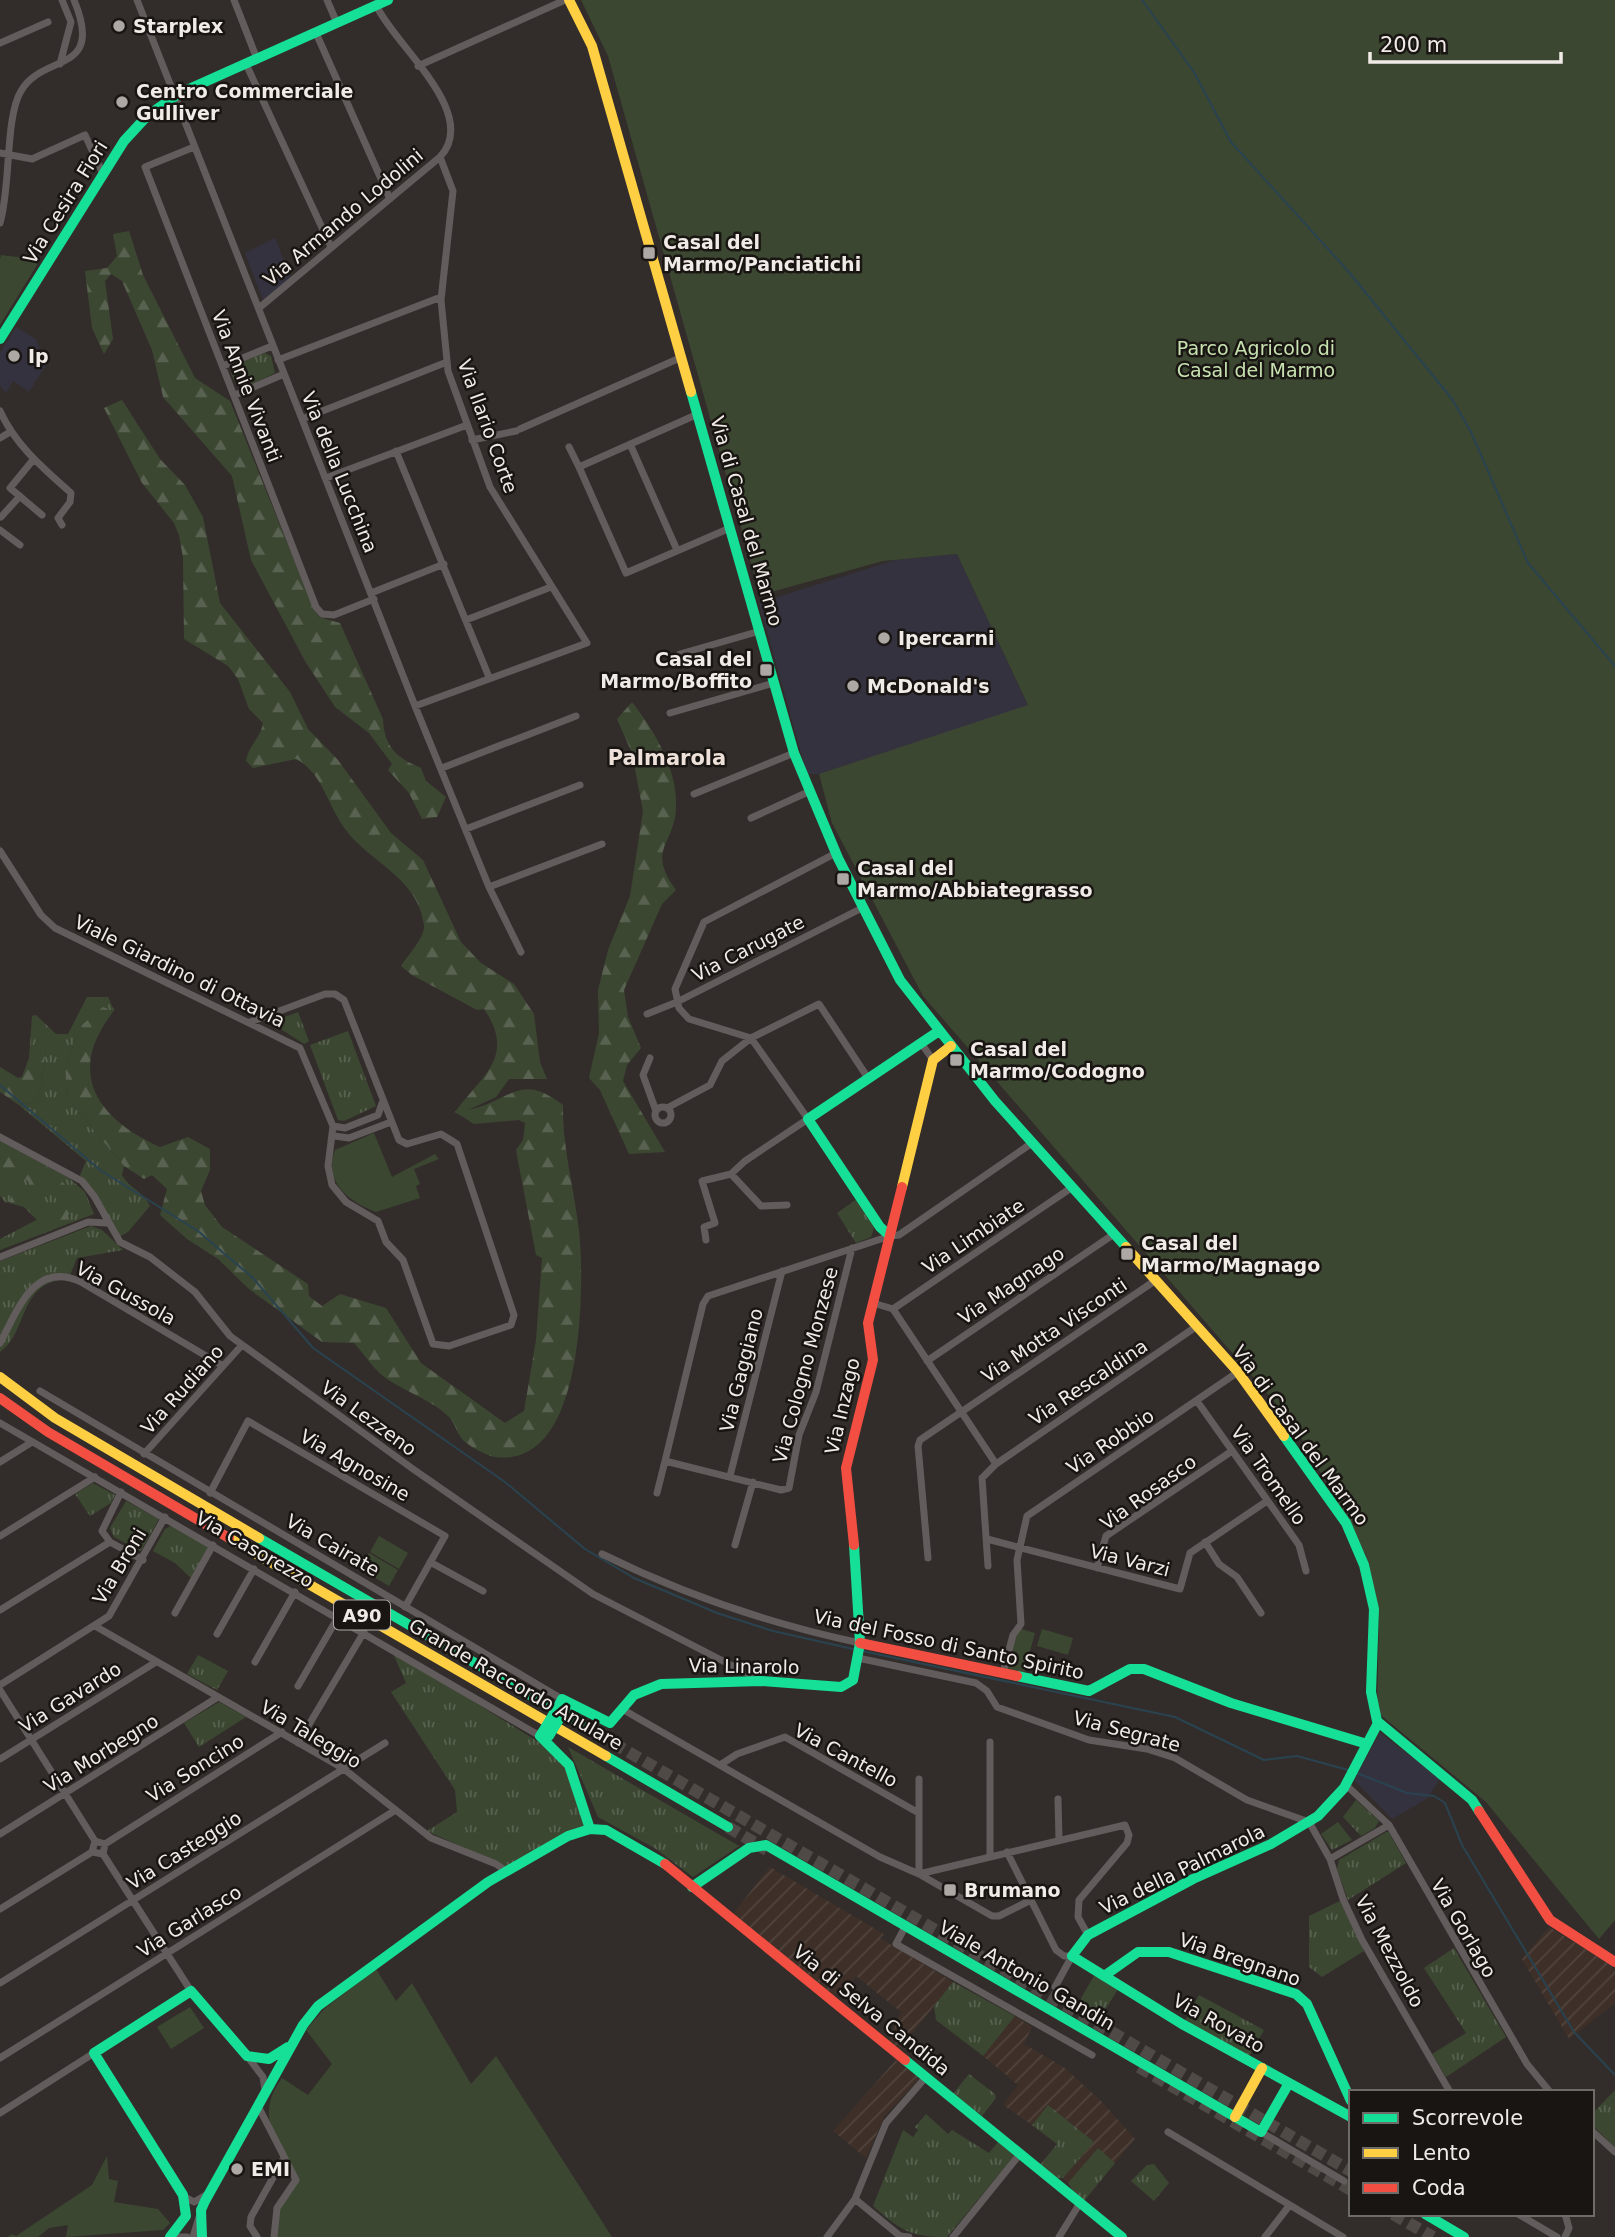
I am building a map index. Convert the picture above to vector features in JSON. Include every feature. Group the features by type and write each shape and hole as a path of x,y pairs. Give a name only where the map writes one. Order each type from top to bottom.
{"main road":[{"name":"Via Cesira Fiori","path":"0,339 134,127 175,96 388,0"},
{"name":"Via di Casal del Marmo","path":"567,0 593,46 794,753 808,792 836,853 895,973 939,1031 1071,1188 1238,1372 1339,1511 1359,1549 1374,1604 1371,1705 1378,1723"},
{"path":"890,1236 808,1119 939,1031"},
{"path":"933,1060 951,1046"},
{"name":"Via Inzago","path":"860,1643 858,1585 846,1468 873,1360 868,1330 873,1303 933,1060"},
{"name":"Grande Raccordo Anulare","path":"0,1377 55,1418 117,1456 582,1725"},
{"name":"Grande Raccordo Anulare","path":"0,1398 48,1432 119,1474 728,1827"},
{"name":"Via Linarolo","path":"611,1723 639,1692 657,1685 761,1681 843,1686 853,1679 860,1643"},
{"name":"Via del Fosso di Santo Spirito","path":"860,1643 1090,1692 1128,1670 1140,1668 1231,1703 1367,1744"},
{"path":"544,1736 564,1702"},
{"name":"Via Cairate","path":"564,1702 611,1723"},
{"path":"1378,1723 1472,1800 1550,1920 1615,1962"},
{"name":"Via della Palmarola","path":"1088,1935 1192,1878 1271,1844 1309,1822 1330,1806 1350,1777 1378,1723"},
{"name":"Via Casorezzo","path":"544,1736 569,1762 590,1829"},
{"path":"202,2237 201,2210 265,2090 279,2072 294,2039 311,2014 328,1997 400,1943 506,1871 568,1836 590,1829"},
{"name":"Via di Selva Candida","path":"590,1829 606,1830 626,1838 654,1855 1122,2237"},
{"name":"Viale Antonio Gandin","path":"692,1887 749,1848 764,1844 1261,2132"},
{"path":"1072,1956 1088,1935"},
{"name":"Via Bregnano","path":"1104,1976 1138,1952 1169,1952 1296,1994 1307,2004 1349,2097"},
{"name":"Via Rovato","path":"1072,1956 1182,2024 1349,2117"},
{"path":"170,2237 189,2214 183,2195 94,2053 191,1991 247,2056 257,2060 278,2055 294,2039"},
{"path":"1235,2117 1262,2068"},
{"path":"1261,2132 1289,2083"},
{"path":"1429,2216 1464,2237"}],"street":[{"path":"60,64 71,24 62,0"},
{"path":"0,223 8,190 13,113 19,95 28,82 60,64 78,49 83,36 83,21 74,0"},
{"name":"Via della Lucchina","path":"137,0 415,706 489,887 521,952"},
{"path":"234,0 257,59"},
{"path":"327,0 337,23"},
{"path":"418,66 567,0"},
{"name":"Via Armando Lodolini","path":"259,308 440,157 450,141 451,121 440,95 376,5"},
{"path":"0,43 48,22"},
{"path":"316,33 390,200"},
{"path":"246,64 331,247"},
{"path":"0,153 32,159 85,135 103,174"},
{"name":"Via Annie Vivanti","path":"194,147 145,167 318,612 334,615 372,596"},
{"name":"Via Ilario Corte","path":"440,157 453,191 441,297 447,362 492,491 587,643 489,677"},
{"path":"0,181 8,190"},
{"path":"278,360 441,297"},
{"path":"223,366 272,346"},
{"path":"472,440 518,430 682,357"},
{"path":"302,419 447,362"},
{"path":"235,395 284,374"},
{"path":"0,411 10,432 33,460 71,493 70,502 58,517 62,525"},
{"path":"579,467 698,414"},
{"path":"326,478 467,425"},
{"path":"0,438 10,432"},
{"path":"630,444 677,550"},
{"path":"569,447 626,573 730,528"},
{"path":"396,451 489,677 415,706"},
{"path":"0,490 10,488 33,460"},
{"path":"10,488 42,514"},
{"path":"0,516 20,496"},
{"path":"0,530 20,545"},
{"path":"372,596 444,565"},
{"path":"466,620 551,587"},
{"path":"680,654 760,631"},
{"path":"670,713 774,683"},
{"path":"442,768 576,716"},
{"path":"694,794 794,753"},
{"path":"466,829 580,785"},
{"path":"751,818 808,792"},
{"path":"489,887 602,845"},
{"name":"Viale Giardino di Ottavia","path":"0,851 41,915 52,926 291,1042 304,1054 333,1126 334,1136 328,1164 332,1185 346,1202 378,1221 386,1242 401,1258 433,1343 449,1346 510,1326 514,1315 457,1144 438,1133 403,1143 391,1122"},
{"path":"706,1240 703,1229 715,1223 702,1181 731,1174 745,1161 808,1119 751,1038 689,1019 677,1002 677,981 704,922 836,853"},
{"name":"Via Carugate","path":"647,1014 677,1002 862,908"},
{"path":"250,1022 325,995 342,998 391,1122 349,1138 334,1136"},
{"path":"656,1111 710,1085 722,1061 751,1038 818,1004 868,1078"},
{"path":"269,1032 271,1016"},
{"path":"921,1043 933,1060"},
{"path":"650,1058 643,1075 657,1121 667,1123 672,1117 667,1108"},
{"path":"333,1126 345,1128 378,1115 382,1100"},
{"name":"Via Lezzeno","path":"0,1137 82,1181 94,1196 120,1242 150,1257 198,1295 225,1331 242,1345 580,1586 761,1681"},
{"name":"Via Cologno Monzese","path":"657,1493 706,1298 902,1233 1032,1143"},
{"path":"731,1174 761,1206 787,1205"},
{"name":"Via Limbiate","path":"893,1309 1071,1188"},
{"path":"0,1257 88,1222 107,1223"},
{"name":"Via Magnago","path":"927,1361 1114,1234"},
{"name":"Via Cologno Monzese","path":"665,1461 784,1490 791,1485 799,1435 816,1392 852,1248"},
{"name":"Via Gaggiano","path":"730,1476 782,1272"},
{"name":"Via Gussola","path":"0,1343 32,1287 42,1280 59,1276 81,1282 223,1366"},
{"name":"Via Motta Visconti","path":"929,1558 918,1443 954,1418 959,1409 970,1407 1156,1280"},
{"path":"873,1303 893,1309 996,1464 982,1477 988,1566"},
{"name":"Via Rescaldina","path":"996,1464 1197,1326"},
{"name":"Via Rudiano","path":"144,1454 242,1345"},
{"name":"Via Robbio","path":"1018,1547 1027,1516 1238,1372"},
{"name":"Via Cairate","path":"40,1391 564,1702"},
{"name":"Via Tromello","path":"1197,1401 1299,1545 1306,1570"},
{"name":"Via Agnosine","path":"210,1493 248,1421 445,1536 405,1607"},
{"name":"Via Casorezzo","path":"0,1423 544,1736"},
{"path":"0,1462 32,1442"},
{"name":"Via Rosasco","path":"1097,1568 1106,1536 1232,1451"},
{"path":"0,1536 95,1477"},
{"path":"735,1545 752,1482"},
{"path":"121,1492 102,1528 110,1542 143,1560"},
{"name":"Via Varzi","path":"987,1539 1180,1589 1190,1553 1267,1501"},
{"name":"Via Broni","path":"0,1688 111,1614 165,1517"},
{"path":"0,1610 110,1542"},
{"path":"1205,1542 1219,1564 1237,1577 1261,1612"},
{"path":"175,1613 213,1545"},
{"path":"1003,1673 1013,1634 1021,1624 1018,1547"},
{"name":"Via del Fosso di Santo Spirito","path":"602,1554 646,1575 745,1613 791,1628 860,1643"},
{"path":"430,1562 482,1591"},
{"path":"217,1634 254,1569"},
{"path":"255,1662 295,1592"},
{"path":"298,1686 338,1617"},
{"name":"Via Taleggio","path":"95,1626 344,1769 431,1838 496,1864 506,1871"},
{"path":"298,1742 364,1632"},
{"name":"Via Segrate","path":"858,1658 976,1683 987,1690 997,1707 1089,1740 1166,1755 1247,1800 1309,1822"},
{"name":"Via Gavardo","path":"0,1759 156,1662"},
{"path":"0,1688 95,1841 105,1844 103,1854 191,1991"},
{"name":"Via Morbegno","path":"0,1835 219,1697"},
{"path":"622,1709 880,1857 919,1874 995,1917 1031,1900"},
{"name":"Via Soncino","path":"105,1844 282,1732"},
{"name":"Via Cantello","path":"720,1765 737,1754 785,1737 918,1812"},
{"path":"990,1742 990,1856"},
{"name":"Via Casteggio","path":"0,1983 385,1743"},
{"name":"Via Gorlago","path":"1350,1777 1389,1825 1503,2025 1533,2074 1548,2090"},
{"path":"919,1779 919,1874"},
{"path":"1058,1799 1059,1840"},
{"name":"Via Garlasco","path":"0,2058 394,1811"},
{"name":"Via Mezzoldo","path":"1309,1822 1330,1859 1343,1899 1362,1940 1449,2090"},
{"name":"Via della Palmarola","path":"919,1874 1121,1825 1128,1833 1125,1845 1079,1900 1078,1917 1088,1935"},
{"path":"1330,1859 1389,1825"},
{"path":"92,1852 95,1841"},
{"path":"0,1909 92,1852 103,1854"},
{"path":"1007,1852 1057,1951 1065,1956 1072,1956 1055,1987"},
{"path":"906,1925 896,1944 1092,2054"},
{"path":"0,2113 94,2053"},
{"path":"247,2056 263,2077 265,2090"},
{"path":"827,2237 855,2199 889,2118 926,2077"},
{"path":"258,2106 296,2182 278,2205 274,2237"},
{"path":"248,2124 267,2124"},
{"path":"1168,2132 1343,2237"},
{"name":"Viale Antonio Gandin","path":"1261,2132 1344,2181"},
{"path":"1594,2133 1615,2152"},
{"path":"953,2237 1020,2154"},
{"path":"257,2237 250,2226 251,2217 284,2158"},
{"path":"183,2195 196,2202 210,2192"},
{"path":"855,2199 900,2236 909,2237"},
{"path":"1059,2237 1080,2203"},
{"path":"1265,2237 1290,2206"},
{"path":"193,2237 201,2210"},
{"path":"1521,2216 1557,2237"},
{"path":"1565,2237 1569,2228 1566,2216"},
{"path":"175,2237 187,2237"}],"shaded area":[{"path":"275,238 291,278 263,300 245,253"},
{"path":"16,327 36,339 46,365 29,392 13,381 6,393 0,386 0,353"},
{"path":"957,554 1028,706 819,774 807,774 759,603 895,560"},
{"path":"1380,1733 1440,1778 1428,1798 1392,1819 1354,1780"},
{"path":"770,1867 884,1934 880,1938 953,1982 899,2050 889,2041 901,2012 856,1976 840,1995 836,1993 834,1996 733,1914"},
{"path":"1549,1927 1609,1964 1615,1971 1615,2003 1569,2039 1522,1959"},
{"path":"1015,2016 1032,2027 1024,2044 1065,2068 1101,2101 1135,2139 1115,2163 1098,2148 1068,2183 1063,2178 1094,2142 1048,2105 1032,2125 1003,2105 1018,2085 983,2056"},
{"path":"896,2060 920,2078 884,2117 866,2158 833,2131"}],"green space":[{"name":"Parco Agricolo di Casal del Marmo","path":"581,0 1615,0 1615,1920 1599,1939 1486,1802 1377,1712 1379,1618 1366,1555 1293,1423 923,996 832,823 819,774 1028,705 957,554 883,561 760,595 608,56"},
{"path":"129,231 143,275 195,378 230,401 314,610 319,617 340,623 383,719 389,744 405,760 421,768 426,781 446,797 437,817 422,819 409,793 388,770 392,764 369,733 335,707 305,661 251,560 232,476 163,397 152,350 122,281 111,274 105,281 113,339 104,354 92,328 85,271 107,268 117,256 113,234"},
{"path":"1,255 40,260 0,325 0,259"},
{"path":"265,353 271,356 275,373 244,388 237,386 231,374 235,364"},
{"path":"122,400 160,459 185,485 203,517 220,603 290,692 308,729 338,760 391,833 423,860 461,942 481,963 514,984 534,1014 540,1062 547,1079 509,1079 496,1097 468,1110 525,1089 548,1095 563,1105 565,1144 580,1243 580,1318 569,1385 559,1415 544,1439 523,1454 495,1457 474,1448 463,1440 443,1411 384,1377 354,1343 322,1342 249,1289 218,1259 187,1239 160,1215 167,1189 152,1175 144,1179 124,1166 67,1098 65,1065 82,1025 103,1007 108,1009 110,1016 97,1038 91,1058 91,1077 96,1094 106,1110 121,1124 160,1147 188,1137 210,1149 210,1170 201,1191 205,1205 222,1227 308,1284 309,1296 322,1306 340,1294 386,1308 421,1363 505,1423 524,1411 536,1340 542,1258 536,1255 516,1150 523,1140 525,1123 519,1120 474,1124 455,1112 492,1065 497,1040 493,1026 484,1009 477,1010 412,975 401,966 424,930 420,908 401,881 351,836 311,771 296,759 253,768 246,761 263,723 249,709 238,679 228,666 184,639 183,558 179,535 174,523 142,483 104,408"},
{"path":"632,702 656,737 673,778 675,818 662,855 667,876 676,890 662,904 624,990 628,1017 641,1048 627,1065 623,1081 665,1152 629,1154 600,1090 589,1078 599,1033 598,990 608,950 630,896 643,811 632,753 617,719"},
{"path":"87,997 108,997 114,1010 110,1016 108,1010 82,1025 65,1065 67,1098 124,1166 122,1175 150,1206 128,1232 119,1237 80,1175 86,1161 19,1105 35,1102 41,1088 46,1047 36,1053 33,1060 29,1058 32,1016 36,1015 56,1034 68,1034"},
{"path":"298,1012 309,1041 304,1044 273,1024 274,1021"},
{"path":"348,1031 376,1106 344,1121 338,1120 310,1045"},
{"path":"37,1041 46,1047 41,1088 35,1102 19,1105 0,1092 0,1067 18,1078 22,1077 29,1058 33,1060"},
{"path":"374,1133 392,1177 435,1154 439,1159 414,1169 420,1184 416,1186 420,1198 376,1212 357,1203 341,1190 333,1172 335,1150"},
{"path":"0,1141 69,1178 85,1192 94,1214 0,1250 0,1239 40,1218 26,1194 6,1203 0,1196"},
{"path":"0,1146 61,1180 76,1199 65,1222 45,1228 24,1207 9,1203 13,1191 26,1188 41,1216 57,1212 60,1203 44,1184 34,1189 27,1180 0,1168"},
{"path":"857,1199 875,1225 871,1237 856,1243 837,1213"},
{"path":"91,1226 102,1230 123,1250 77,1258 68,1280 52,1282 32,1297 16,1333 0,1352 0,1261"},
{"path":"93,1483 115,1495 111,1503 90,1516 75,1494"},
{"path":"126,1501 159,1519 141,1551 114,1537 110,1528"},
{"path":"171,1526 208,1547 191,1578 175,1563 153,1551 165,1529"},
{"path":"379,1536 408,1553 399,1569 370,1552"},
{"path":"369,1553 398,1570 389,1586 360,1569"},
{"path":"1018,1628 1035,1633 1024,1673 1007,1670"},
{"path":"1042,1629 1073,1638 1068,1655 1037,1646"},
{"path":"392,1651 561,1756 587,1825 507,1867 427,1831 457,1812 455,1790 391,1692 406,1683"},
{"path":"198,1655 228,1671 217,1690 187,1674"},
{"path":"219,1702 246,1717 199,1747 184,1723"},
{"path":"568,1747 739,1846 693,1877 656,1849 598,1817"},
{"path":"1356,1800 1379,1821 1375,1828 1361,1836 1343,1817"},
{"path":"1338,1822 1352,1840 1332,1850 1321,1834"},
{"path":"1388,1831 1406,1863 1348,1900 1337,1869 1339,1860"},
{"path":"1340,1901 1364,1951 1322,1977 1309,1967 1309,1916"},
{"path":"1454,1948 1506,2037 1446,2077 1432,2054 1466,2033 1424,1968"},
{"path":"376,1969 396,2001 412,1983 471,2084 496,2056 612,2237 275,2237 282,2196 296,2182 276,2142 269,2118 274,2092 282,2078 308,2095 332,2064 306,2030 324,2009"},
{"path":"1095,1974 1118,1989 1102,2015 1079,2002"},
{"path":"953,1982 1015,2016 983,2056 936,2020 934,2006"},
{"path":"1199,1995 1264,2030 1249,2057 1185,2021"},
{"path":"190,2007 204,2028 171,2049 157,2027"},
{"path":"969,2074 995,2094 996,2098 982,2116 953,2094"},
{"path":"1615,2090 1615,2147 1594,2127 1594,2112"},
{"path":"1048,2105 1094,2142 1063,2178 1056,2178 1040,2165 1057,2144 1032,2125"},
{"path":"926,2114 948,2134 952,2130 989,2153 998,2142 1015,2155 947,2237 914,2234 891,2221 873,2206 903,2130 913,2137 918,2130 915,2127"},
{"path":"1098,2148 1115,2163 1084,2201 1068,2183"},
{"path":"107,2156 109,2179 118,2181 114,2202 158,2209 170,2223 163,2230 66,2237 68,2225 49,2228 38,2237 8,2237 12,2234 16,2236 92,2185"},
{"path":"1154,2164 1169,2183 1154,2201 1131,2181 1147,2165"}],"waterway":[{"path":"1142,0 1194,72 1231,142 1348,271 1452,399 1471,432 1528,563 1615,666"},
{"path":"0,1085 100,1170 198,1231 252,1277 313,1348 505,1482 585,1549 634,1578 717,1613 773,1631 853,1649"},
{"path":"862,1651 1175,1717 1264,1760 1297,1756 1348,1770"},
{"path":"1357,1773 1407,1793 1434,1796 1445,1803 1462,1845 1574,2032 1615,2075"}],"tunnel":[{"path":"582,1725 1349,2170"},
{"path":"728,1827 767,1850"},
{"path":"1139,2067 1349,2189"},
{"path":"1396,2216 1433,2237"}],"traffic: fast":[{"path":"0,339 124,141 148,115 180,93 388,0"},
{"path":"691,392 794,753 838,858 900,980 995,1101 1126,1247"},
{"path":"890,1236 880,1227 808,1119 939,1031"},
{"path":"1284,1436 1346,1523 1364,1565 1374,1609 1371,1692 1377,1721 1472,1800 1479,1811"},
{"path":"259,1538 582,1725"},
{"path":"560,1703 562,1699 610,1723 634,1695 661,1684 761,1681 841,1687 853,1680 860,1643 854,1545"},
{"path":"1017,1676 1089,1691 1130,1669 1144,1669 1231,1703 1367,1744"},
{"path":"542,1733 560,1703"},
{"path":"549,1736 567,1706"},
{"path":"1349,2116 1182,2024 1072,1956 1088,1935 1193,1879 1271,1844 1318,1816 1344,1788 1378,1723"},
{"path":"542,1733 540,1736 569,1765 590,1829"},
{"path":"606,1756 728,1827"},
{"path":"202,2237 201,2210 205,2201 303,2025 318,2006 488,1882 568,1836 590,1829 606,1830 665,1864"},
{"path":"692,1887 749,1848 766,1845 1261,2132 1289,2083"},
{"path":"1104,1976 1138,1952 1169,1952 1296,1994 1307,2004 1349,2097"},
{"path":"170,2237 186,2216 183,2195 94,2053 191,1991 247,2056 269,2059 288,2047"},
{"path":"905,2060 1122,2237"},
{"path":"1428,2216 1464,2237"}],"traffic: slow":[{"path":"569,0 592,46 691,392"},
{"path":"902,1187 933,1060 951,1046"},
{"path":"1126,1247 1238,1372 1284,1436"},
{"path":"0,1377 55,1418 259,1538"},
{"path":"229,1538 606,1756"},
{"path":"1235,2117 1262,2068"}],"traffic: jam":[{"path":"854,1545 846,1468 873,1360 868,1323 902,1187"},
{"path":"0,1398 48,1432 229,1538"},
{"path":"860,1643 1017,1676"},
{"path":"1479,1811 1550,1920 1615,1962"},
{"path":"665,1864 905,2060"}],"place":[{"name":"Starplex","path":"119,26"},
{"name":"Centro Commerciale Gulliver","path":"122,102"},
{"name":"Casal del Marmo/Panciatichi","path":"649,253"},
{"name":"Ip","path":"14,356"},
{"name":"Ipercarni","path":"884,638"},
{"name":"Casal del Marmo/Boffito","path":"766,670"},
{"name":"McDonald's","path":"853,686"},
{"name":"Casal del Marmo/Abbiategrasso","path":"843,879"},
{"name":"Casal del Marmo/Codogno","path":"956,1060"},
{"name":"Casal del Marmo/Magnago","path":"1127,1254"},
{"name":"Brumano","path":"950,1890"},
{"name":"EMI","path":"237,2169"}],"district":[{"name":"Palmarola","path":"667,758"}]}
